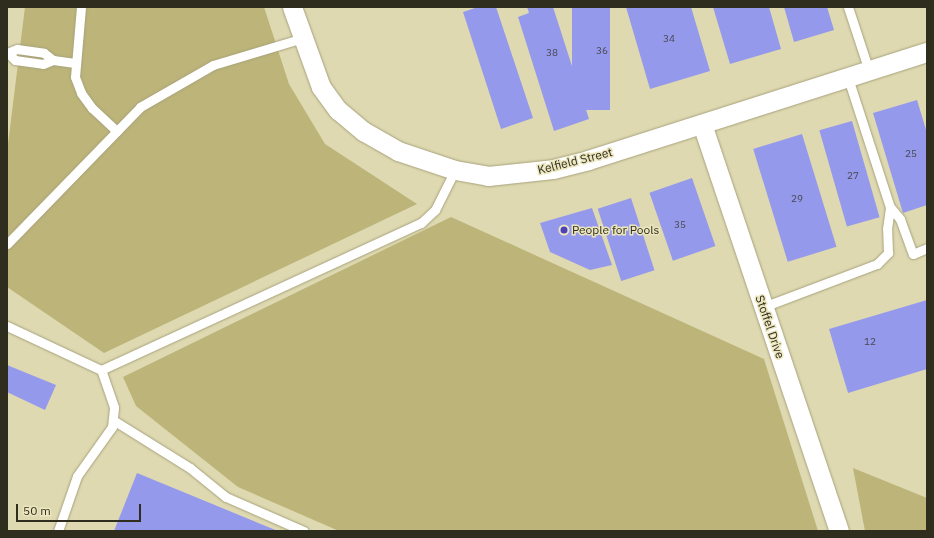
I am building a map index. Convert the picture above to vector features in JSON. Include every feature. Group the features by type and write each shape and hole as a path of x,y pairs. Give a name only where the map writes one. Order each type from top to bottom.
{"street":[{"name":"Kelfield Street","path":"292,7 321,87 338,110 363,131 398,151 455,170 488,176 553,169 647,143 927,52"},
{"name":"Stoffel Drive","path":"702,124 839,531"}],"lane":[{"path":"81,7 75,77 81,93 92,108 117,131"},
{"path":"848,7 868,71"},
{"path":"7,244 140,106 213,65 302,38"},
{"path":"8,53 17,50 44,53 53,60 75,63"},
{"path":"848,78 890,208 900,219 913,254 927,248"},
{"path":"101,370 421,223 435,210 455,170"},
{"path":"763,307 877,264 888,253 887,228 890,208"},
{"path":"7,326 101,370 114,407 112,427 77,476 58,531"},
{"path":"113,420 190,468 226,497 304,531"}],"shaded area":[{"path":"25,7 264,7 289,84 325,144 417,204 104,353 7,287 7,152"},
{"path":"451,217 764,359 818,531 339,531 238,487 136,406 123,377"},
{"path":"853,468 927,498 927,531 865,531"}],"building":[{"path":"478,7 496,7 533,118 501,129 463,12"},
{"path":"527,7 553,7 589,119 554,131 518,17 529,13"},
{"path":"572,7 610,7 610,110 572,110"},
{"path":"626,7 691,7 710,71 650,89"},
{"path":"713,7 769,7 781,49 730,64"},
{"path":"784,7 827,7 834,30 794,42"},
{"path":"917,100 927,133 927,205 903,213 873,113"},
{"path":"852,121 880,217 847,226 819,130"},
{"path":"802,134 836,247 788,262 753,149"},
{"path":"692,178 715,246 673,261 649,193"},
{"path":"631,198 654,270 621,281 598,209"},
{"path":"592,208 612,265 590,270 550,252 540,223"},
{"path":"927,300 927,369 848,393 829,329"},
{"path":"7,365 56,385 45,410 7,392"},
{"path":"137,473 278,531 114,531"}],"place":[{"name":"People for Pools","path":"564,230"}]}
